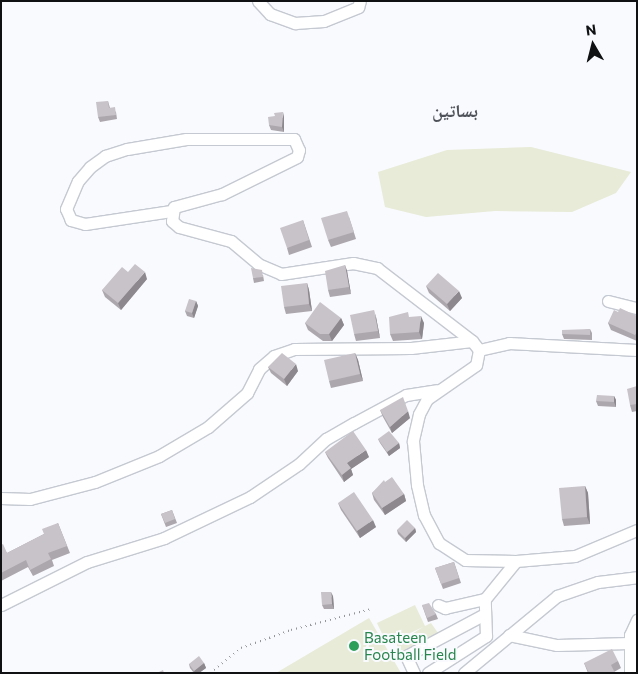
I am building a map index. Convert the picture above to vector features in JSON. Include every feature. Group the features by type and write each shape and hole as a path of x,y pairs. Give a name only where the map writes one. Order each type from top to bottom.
{"street":[{"path":"258,1 270,14 295,23 324,21 358,6 360,1"},
{"path":"289,138 298,144 297,156 285,164 222,194 178,205 171,211 86,224 72,220 66,209 78,181 90,167 105,156 128,149 186,139 289,138"},
{"path":"171,211 172,221 179,228 232,241 258,264 281,274 353,263 377,268 475,346 479,358 472,369 437,390 426,400 419,414 413,448 417,486 429,530 439,543 465,560 516,561 575,556 637,530"},
{"path":"608,301 637,308"},
{"path":"1,498 30,499 95,482 159,456 208,427 247,393 259,369 274,356 294,349 411,348 509,343 637,350"},
{"path":"1,605 87,562 164,538 250,497 289,472 326,439 406,395 437,390"},
{"path":"438,606 445,608 485,599 516,561"},
{"path":"464,673 557,596 598,582 637,577"},
{"path":"428,673 486,636 485,599"},
{"path":"414,673 406,656 485,614"},
{"path":"630,673 629,644 637,620"},
{"path":"509,635 557,645 629,644"}],"path":[{"path":"210,673 241,648 291,630 371,609"}],"green space":[{"path":"531,147 631,172 616,193 572,212 495,211 426,217 385,207 378,172 447,150"},
{"path":"415,605 425,626 431,623 438,633 403,655 396,644 423,627 387,644 377,623"},
{"name":"Basateen Football Field","path":"369,618 401,673 276,673"}],"building":[{"path":"108,101 109,108 115,107 116,115 98,117 96,102"},
{"path":"283,112 282,127 269,125 268,117 275,116 274,113"},
{"path":"347,211 354,232 328,240 321,218"},
{"path":"303,220 309,240 287,248 280,228"},
{"path":"135,264 145,272 118,303 102,290 122,267 128,272"},
{"path":"345,265 349,287 328,290 325,271"},
{"path":"251,268 262,270 263,277 253,278"},
{"path":"438,273 459,291 447,304 426,286"},
{"path":"307,283 309,304 284,307 281,286"},
{"path":"189,299 196,301 192,313 185,311"},
{"path":"320,302 341,318 329,334 320,334 305,323"},
{"path":"620,308 637,316 637,332 635,335 608,323 614,310 618,312"},
{"path":"374,310 378,331 354,334 350,315"},
{"path":"408,312 409,317 421,316 419,332 390,334 389,317"},
{"path":"590,329 590,335 562,334 562,330"},
{"path":"282,353 296,364 284,379 268,367"},
{"path":"355,353 360,374 329,381 324,360"},
{"path":"637,386 637,404 630,405 627,389"},
{"path":"597,395 614,396 614,402 596,401"},
{"path":"403,397 408,411 390,427 380,410"},
{"path":"353,431 366,450 347,463 351,468 342,475 325,452"},
{"path":"389,431 399,443 387,452 378,439"},
{"path":"392,477 404,494 382,508 372,493 384,480 385,482"},
{"path":"585,486 587,517 562,519 559,488"},
{"path":"354,492 373,520 357,531 338,503"},
{"path":"172,510 175,519 165,523 161,514"},
{"path":"407,520 415,528 405,538 397,530"},
{"path":"58,523 67,546 48,553 51,559 30,570 26,560 1,573 1,545 3,544 7,553 44,534 42,529"},
{"path":"454,562 459,578 441,584 435,568"},
{"path":"321,592 331,592 332,604 322,605"},
{"path":"429,603 436,614 427,618 422,605"},
{"path":"612,649 618,661 611,665 615,673 589,673 584,663"},
{"path":"199,656 204,663 194,671 189,664"}],"place":[{"name":"Basateen Football Field","path":"354,646"}],"district":[{"name":"بساتين","path":"455,110"}]}
